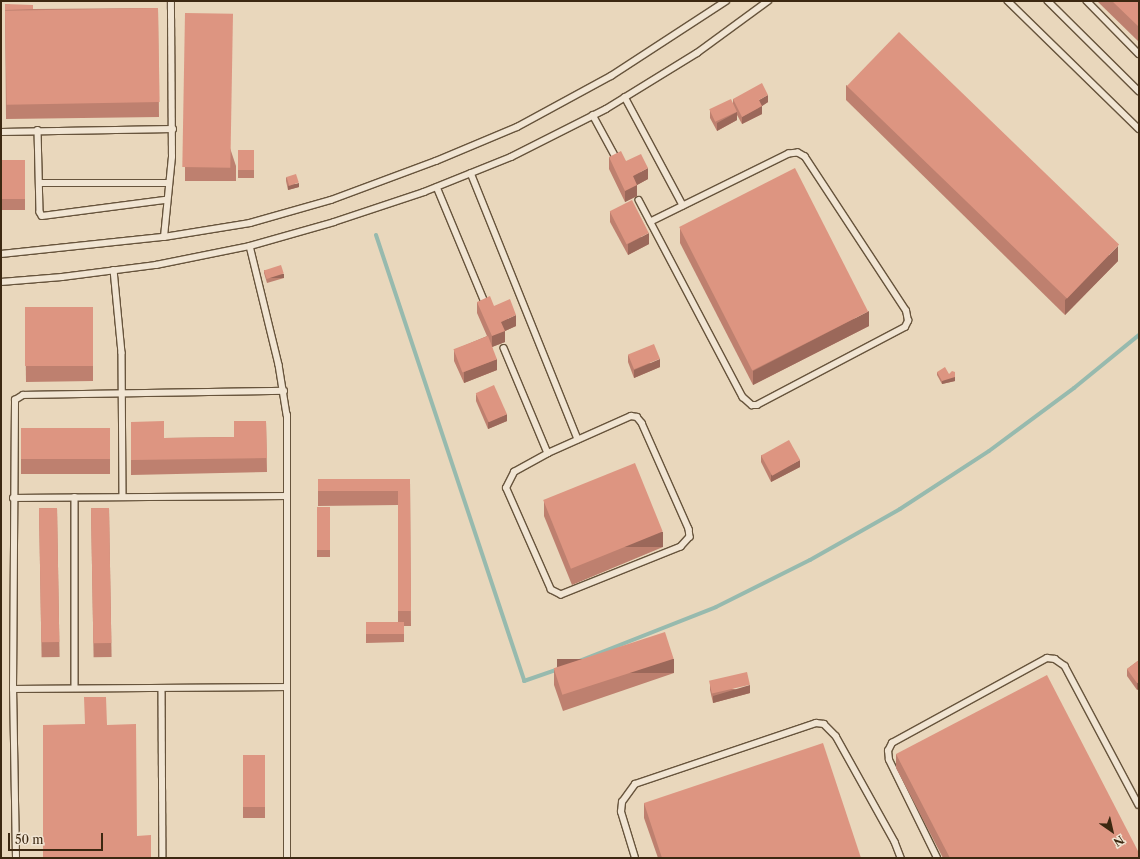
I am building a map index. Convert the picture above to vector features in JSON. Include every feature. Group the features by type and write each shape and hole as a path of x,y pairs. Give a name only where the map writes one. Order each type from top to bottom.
{"lane":[{"path":"164,237 173,129 171,1"},
{"path":"1,254 79,248 164,237 250,222 331,200 436,161 517,127 611,76 726,1"},
{"path":"1,282 114,270 250,246 334,222 437,187 511,157 593,116 697,53 768,1"},
{"path":"1008,1 1139,129"},
{"path":"1048,1 1139,91"},
{"path":"1087,1 1139,54"},
{"path":"625,97 683,204"},
{"path":"593,116 618,161"},
{"path":"1,132 38,130 173,129"},
{"path":"38,130 40,212 44,217 166,200"},
{"path":"639,200 743,397 752,405 757,405 905,327 909,316 906,311 805,157 798,153 789,154 683,204 651,222"},
{"path":"471,173 578,439"},
{"path":"39,183 169,183"},
{"path":"437,187 486,305"},
{"path":"250,246 284,391 287,415 285,496 287,858"},
{"path":"114,270 120,314 123,395 123,497"},
{"path":"504,348 548,453"},
{"path":"16,858 13,689 13,498 15,400 23,395 123,395 284,391"},
{"path":"631,416 637,417 642,423 689,529 690,537 687,542 561,595 555,593 506,488 514,472 548,453 578,439 631,416"},
{"path":"13,498 285,496"},
{"path":"75,497 75,688"},
{"path":"937,858 889,760 888,751 892,743 1047,658 1055,659 1065,666 1139,805"},
{"path":"13,689 287,687"},
{"path":"162,688 163,858"},
{"path":"635,858 621,812 622,802 635,784 816,723 824,724 836,736 895,842 901,858"}],"building":[{"path":"1112,1 1139,1 1139,27"},
{"path":"5,4 33,5 33,9 5,10"},
{"path":"158,8 160,102 7,105 5,11"},
{"path":"185,13 233,14 230,168 182,167"},
{"path":"899,32 1119,245 1067,299 847,86"},
{"path":"762,83 768,95 759,100 762,106 742,117 733,99"},
{"path":"731,99 737,112 715,122 709,109"},
{"path":"238,150 254,150 254,170 238,170"},
{"path":"621,151 626,161 641,154 648,168 633,176 637,185 625,191 609,157"},
{"path":"1,160 25,160 25,199 1,199"},
{"path":"795,168 868,311 752,370 679,227"},
{"path":"296,174 299,183 289,186 286,177"},
{"path":"632,200 649,233 627,244 610,211"},
{"path":"281,265 284,274 267,279 264,271"},
{"path":"490,296 494,306 510,299 516,315 501,322 505,331 492,336 477,302"},
{"path":"25,307 93,307 93,366 25,366"},
{"path":"488,336 497,359 462,373 453,349"},
{"path":"654,344 660,359 634,369 628,354"},
{"path":"945,367 949,374 952,371 955,372 955,377 942,381 937,372"},
{"path":"494,385 507,414 489,422 476,393"},
{"path":"164,421 164,438 234,437 234,421 266,421 267,458 131,460 131,422"},
{"path":"21,428 110,428 110,459 21,459"},
{"path":"789,440 800,460 772,476 761,456"},
{"path":"635,463 663,532 571,569 543,500"},
{"path":"318,479 410,479 411,611 398,611 398,491 318,491"},
{"path":"317,507 330,507 330,550 317,550"},
{"path":"39,508 57,508 59,642 41,642"},
{"path":"91,508 109,508 111,643 93,643"},
{"path":"366,622 404,622 404,634 366,634"},
{"path":"665,632 674,659 562,695 554,668"},
{"path":"1139,660 1139,682 1137,683 1127,669"},
{"path":"747,672 750,685 712,693 709,681"},
{"path":"1047,675 1139,853 1139,858 950,858 896,754"},
{"path":"84,697 106,697 107,725 136,724 137,836 151,835 151,858 43,858 43,725 85,724"},
{"path":"823,743 861,858 662,858 644,803"},
{"path":"243,755 265,755 265,807 243,807"}],"waterway":[{"path":"376,235 524,681 559,669"},
{"path":"569,665 716,607 810,560 900,509 989,451 1074,388 1139,335"}]}
